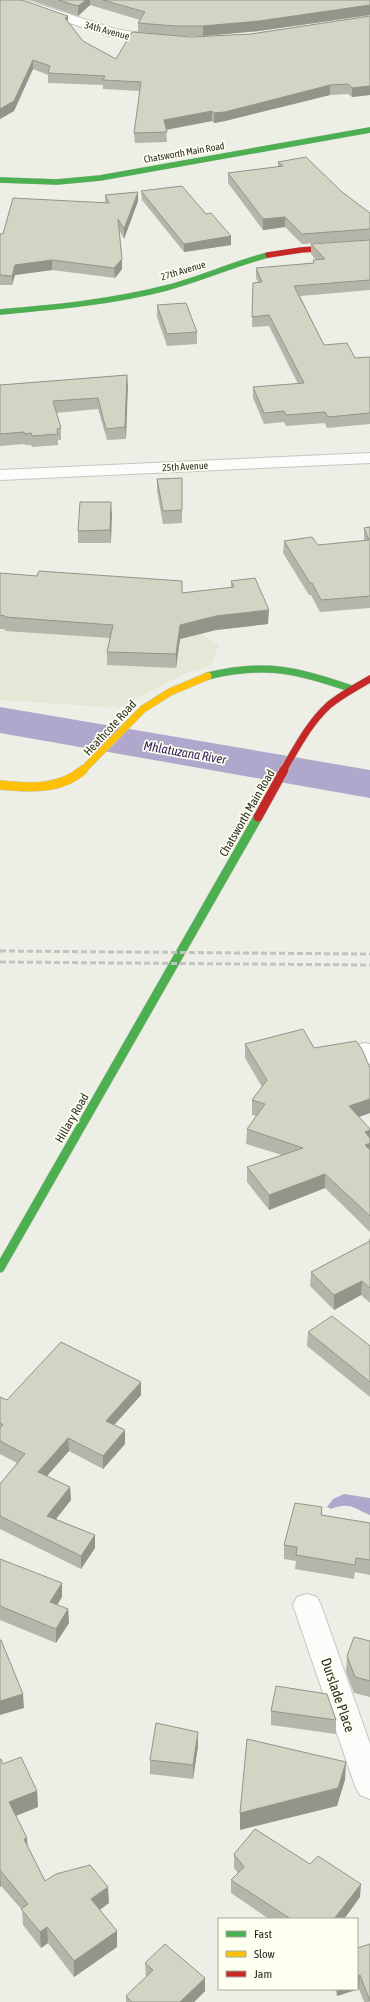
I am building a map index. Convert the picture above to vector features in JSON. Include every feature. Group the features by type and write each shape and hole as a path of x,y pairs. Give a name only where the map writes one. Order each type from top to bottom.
{"street":[{"name":"34th Avenue","path":"13,0 113,33 147,39 171,40"},
{"name":"Chatsworth Main Road","path":"0,180 57,182 100,178 370,130"},
{"name":"27th Avenue","path":"0,312 69,305 125,297 167,287 262,257 298,250 370,245"},
{"name":"25th Avenue","path":"0,475 370,458"},
{"name":"Heathcote Road","path":"0,784 34,789 54,787 71,781 88,769 137,714 170,692 198,680 226,671 257,667 285,668 352,689"},
{"name":"Chatsworth Main Road","path":"166,979 304,737 323,711 352,689 370,679"},
{"name":"Hillary Road","path":"0,1268 166,979"},
{"name":"Durslade Place","path":"307,1605 370,1786"}],"shaded area":[{"path":"118,578 219,645 211,665 184,674 119,708 0,700 0,580"},
{"path":"344,1494 370,1498 370,1515 356,1508 347,1506 331,1509 327,1507 333,1499"}],"building":[{"path":"0,0 22,0 68,16 65,18 83,41 116,59 132,32 191,37 251,34 370,16 370,86 352,88 348,84 330,85 225,112 214,113 212,111 164,120 167,132 134,133 141,82 103,80 105,76 48,73 50,66 33,60 14,101 0,109"},
{"path":"58,0 86,0 78,6"},
{"path":"103,0 370,0 370,5 259,21 203,26 175,26 138,23 145,12"},
{"path":"306,157 342,192 370,213 370,229 302,234 285,217 263,219 228,173 283,166 278,162"},
{"path":"182,186 206,214 211,213 231,236 184,244 141,191"},
{"path":"138,192 124,229 118,219 122,259 114,268 52,260 15,265 12,276 0,275 0,234 3,234 13,198 109,203 105,195"},
{"path":"370,240 370,280 294,286 324,345 347,343 355,358 370,357 370,413 328,417 325,412 286,415 284,411 264,413 253,387 304,383 269,315 252,317 253,283 262,282 256,268 314,263 313,260 325,259 311,244"},
{"path":"186,303 197,332 167,334 157,305"},
{"path":"127,375 125,427 106,429 98,398 53,401 61,428 57,429 58,434 32,436 31,433 24,434 24,432 0,434 0,385"},
{"path":"182,478 182,510 163,511 157,479"},
{"path":"80,502 111,502 110,530 78,531"},
{"path":"370,527 370,596 321,600 312,583 310,583 284,541 312,537 318,545 369,540 364,528"},
{"path":"39,571 182,581 182,593 234,587 231,581 255,578 269,610 216,616 180,625 176,654 107,652 113,625 5,617 0,615 0,573 37,576"},
{"path":"303,1029 314,1048 356,1041 362,1049 370,1068 370,1099 349,1106 370,1129 365,1132 370,1138 370,1143 365,1145 370,1150 370,1216 325,1174 269,1195 247,1167 303,1148 247,1129 265,1104 252,1100 267,1080 245,1044"},
{"path":"370,1241 370,1288 362,1281 334,1295 311,1272"},
{"path":"332,1316 370,1346 370,1382 308,1332"},
{"path":"61,1342 141,1382 106,1421 125,1430 103,1456 68,1438 38,1472 70,1487 47,1516 95,1535 81,1556 0,1516 0,1484 25,1454 0,1441 0,1428 3,1425 0,1423 0,1397 7,1400"},
{"path":"295,1503 322,1507 321,1515 370,1523 370,1560 356,1558 355,1565 296,1555 297,1547 284,1545"},
{"path":"0,1559 62,1583 50,1602 68,1609 56,1629 0,1606"},
{"path":"354,1637 370,1641 370,1681 355,1677 347,1656"},
{"path":"0,1640 23,1694 0,1701"},
{"path":"276,1686 327,1694 336,1720 271,1711"},
{"path":"156,1723 198,1732 193,1765 150,1760"},
{"path":"247,1739 346,1762 338,1788 240,1813"},
{"path":"21,1757 37,1791 9,1802 27,1838 24,1839 45,1881 56,1874 90,1865 108,1887 91,1899 117,1931 74,1961 47,1927 40,1932 21,1909 28,1904 0,1870 0,1759 3,1764"},
{"path":"255,1829 310,1864 318,1856 361,1884 335,1918 289,1918 231,1880 244,1867 234,1854"},
{"path":"165,1944 205,1978 180,2002 132,2002 126,1996 153,1970 145,1963"},
{"path":"370,1944 370,2001 360,1975 358,1976 358,1948"}],"waterway":[{"name":"Mhlatuzana River","path":"0,720 370,784"}],"railway":[{"path":"0,951 370,954"},
{"path":"0,962 370,965"}],"traffic: fast":[{"path":"0,180 57,182 100,178 370,130"},
{"path":"0,312 83,303 146,293 179,284 242,262 268,255"},
{"path":"208,676 229,671 265,667 314,676 352,689"},
{"path":"0,1268 258,817"}],"traffic: slow":[{"path":"0,785 27,787 48,786 65,781 80,773 136,715 151,703 170,692 208,676"}],"traffic: jam":[{"path":"268,255 301,250 370,245"},
{"path":"258,817 288,763 322,712 338,698 370,679"}]}
